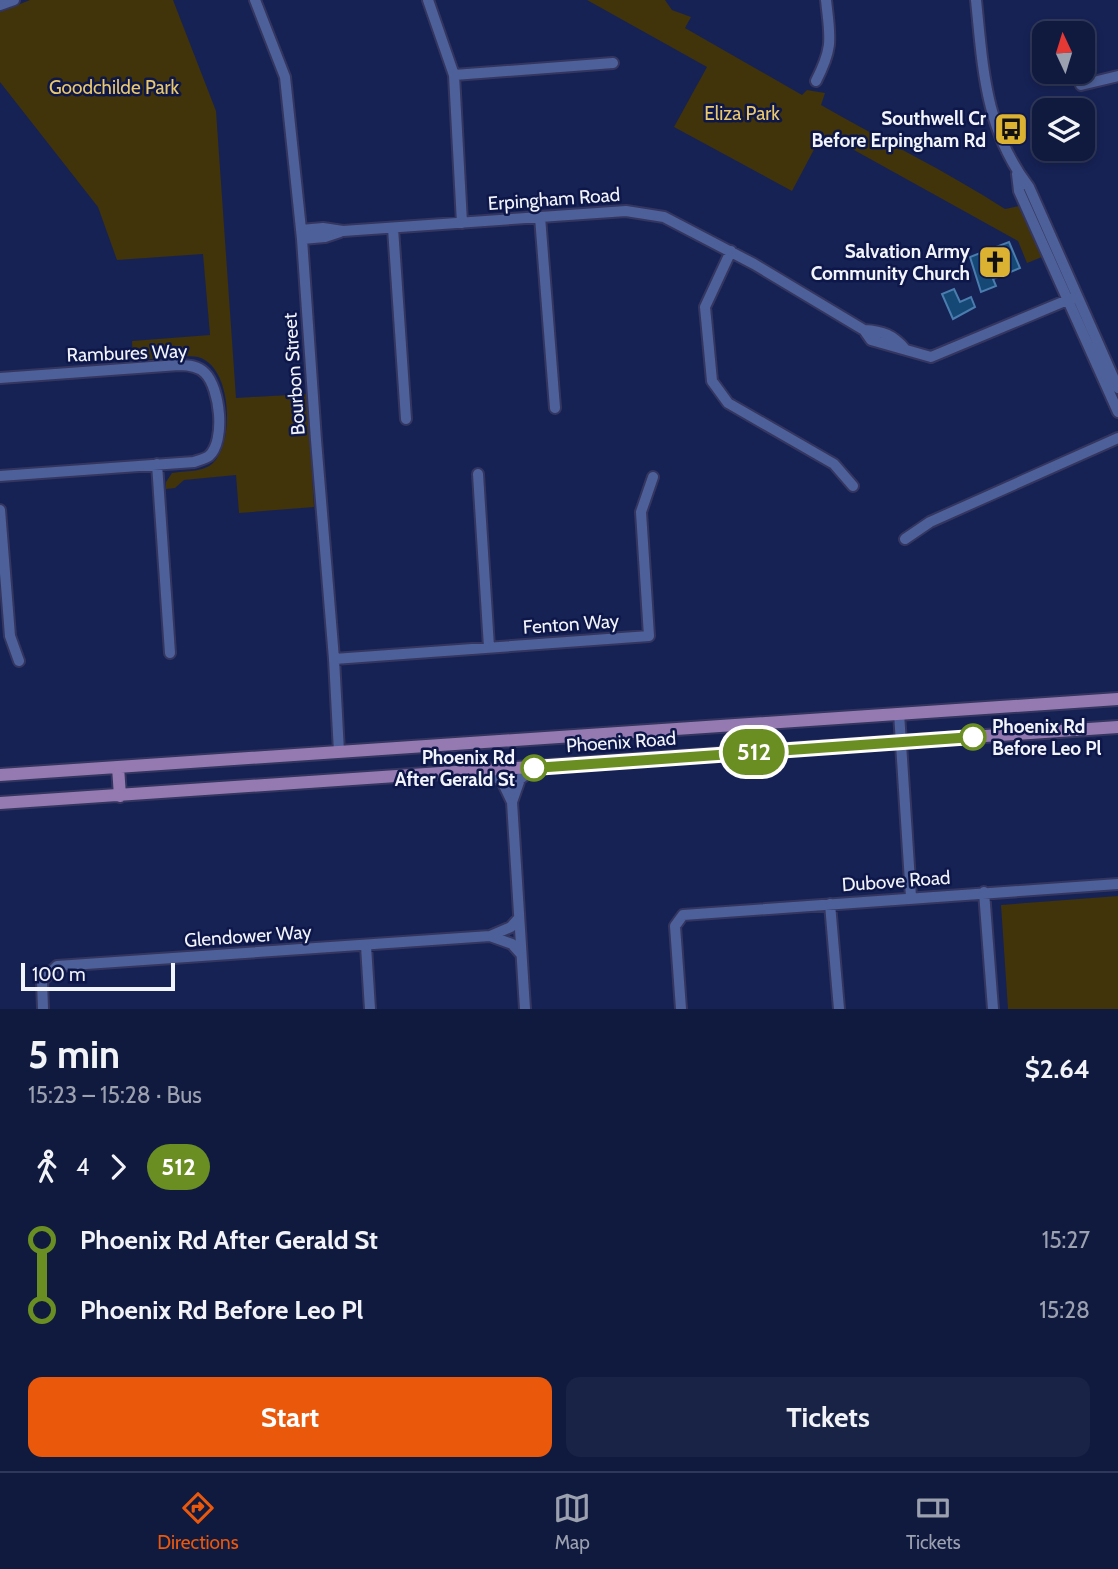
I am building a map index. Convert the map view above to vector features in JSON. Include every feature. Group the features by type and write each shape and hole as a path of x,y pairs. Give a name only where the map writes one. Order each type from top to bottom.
{"main road":[{"name":"Phoenix Road","path":"0,775 1118,699"},
{"name":"Phoenix Road","path":"0,803 1118,727"},
{"path":"118,767 120,796"}],"street":[{"path":"1,4 14,0"},
{"name":"Bourbon Street","path":"255,0 285,77 302,234 339,752"},
{"path":"428,0 454,75 462,223"},
{"path":"816,81 831,45 826,0"},
{"path":"976,0 987,99 1017,171 1019,191 1118,388"},
{"path":"454,75 613,63"},
{"path":"1081,85 1118,76"},
{"name":"Erpingham Road","path":"302,234 326,237 343,231 626,211 664,216 731,251 864,330 882,331 895,338 905,349 931,357 1072,298"},
{"path":"540,217 555,408"},
{"path":"393,228 406,419"},
{"path":"731,251 705,307 712,381 728,403 834,464 853,486"},
{"path":"1072,298 1118,412"},
{"name":"Rambures Way","path":"0,378 192,366 203,371 214,385 219,420 218,444 208,457 194,462 0,476"},
{"path":"905,539 930,522 1118,438"},
{"path":"157,464 170,653"},
{"path":"478,474 489,647"},
{"name":"Fenton Way","path":"334,659 649,636 641,512 653,477"},
{"path":"0,510 10,636 19,661"},
{"path":"899,713 911,897"},
{"path":"512,802 520,779 534,768"},
{"path":"485,771 502,780 512,802 525,1009"},
{"name":"Dubove Road","path":"681,1009 675,926 683,915 1118,884"},
{"path":"984,892 993,1009"},
{"path":"830,904 839,1009"},
{"name":"Glendower Way","path":"43,1009 42,981 57,966 490,936 511,927 519,918"},
{"path":"490,936 516,947 522,958"},
{"path":"366,946 370,1009"}],"green space":[{"name":"Goodchilde Park","path":"30,0 173,0 216,111 236,398 307,394 314,507 239,513 236,475 184,480 175,488 166,489 166,482 172,473 194,471 213,463 225,439 227,406 218,374 209,363 198,357 185,356 133,360 132,341 210,335 203,254 117,260 98,207 0,82 0,12"},
{"name":"Eliza Park","path":"587,0 665,0 672,10 691,17 685,28 802,95 807,90 825,93 821,105 1005,209 1019,206 1042,257 1027,263 1018,241 836,140 826,138 818,142 792,191 674,127 707,67"},
{"path":"1118,896 1118,1009 1008,1009 1001,905"}],"building":[{"name":"Salvation Army Community Church","path":"1009,242 1020,268 993,279 996,286 981,292 970,257"},
{"path":"954,289 960,302 971,297 975,307 953,319 942,294"}],"bus line":[{"name":"512","path":"534,768 973,737"}],"place":[{"name":"Southwell Cr Before Erpingham Rd","path":"1011,129"},
{"name":"Salvation Army Community Church","path":"995,262"},
{"name":"Phoenix Rd Before Leo Pl","path":"973,737"},
{"name":"Phoenix Rd After Gerald St","path":"534,768"}]}
